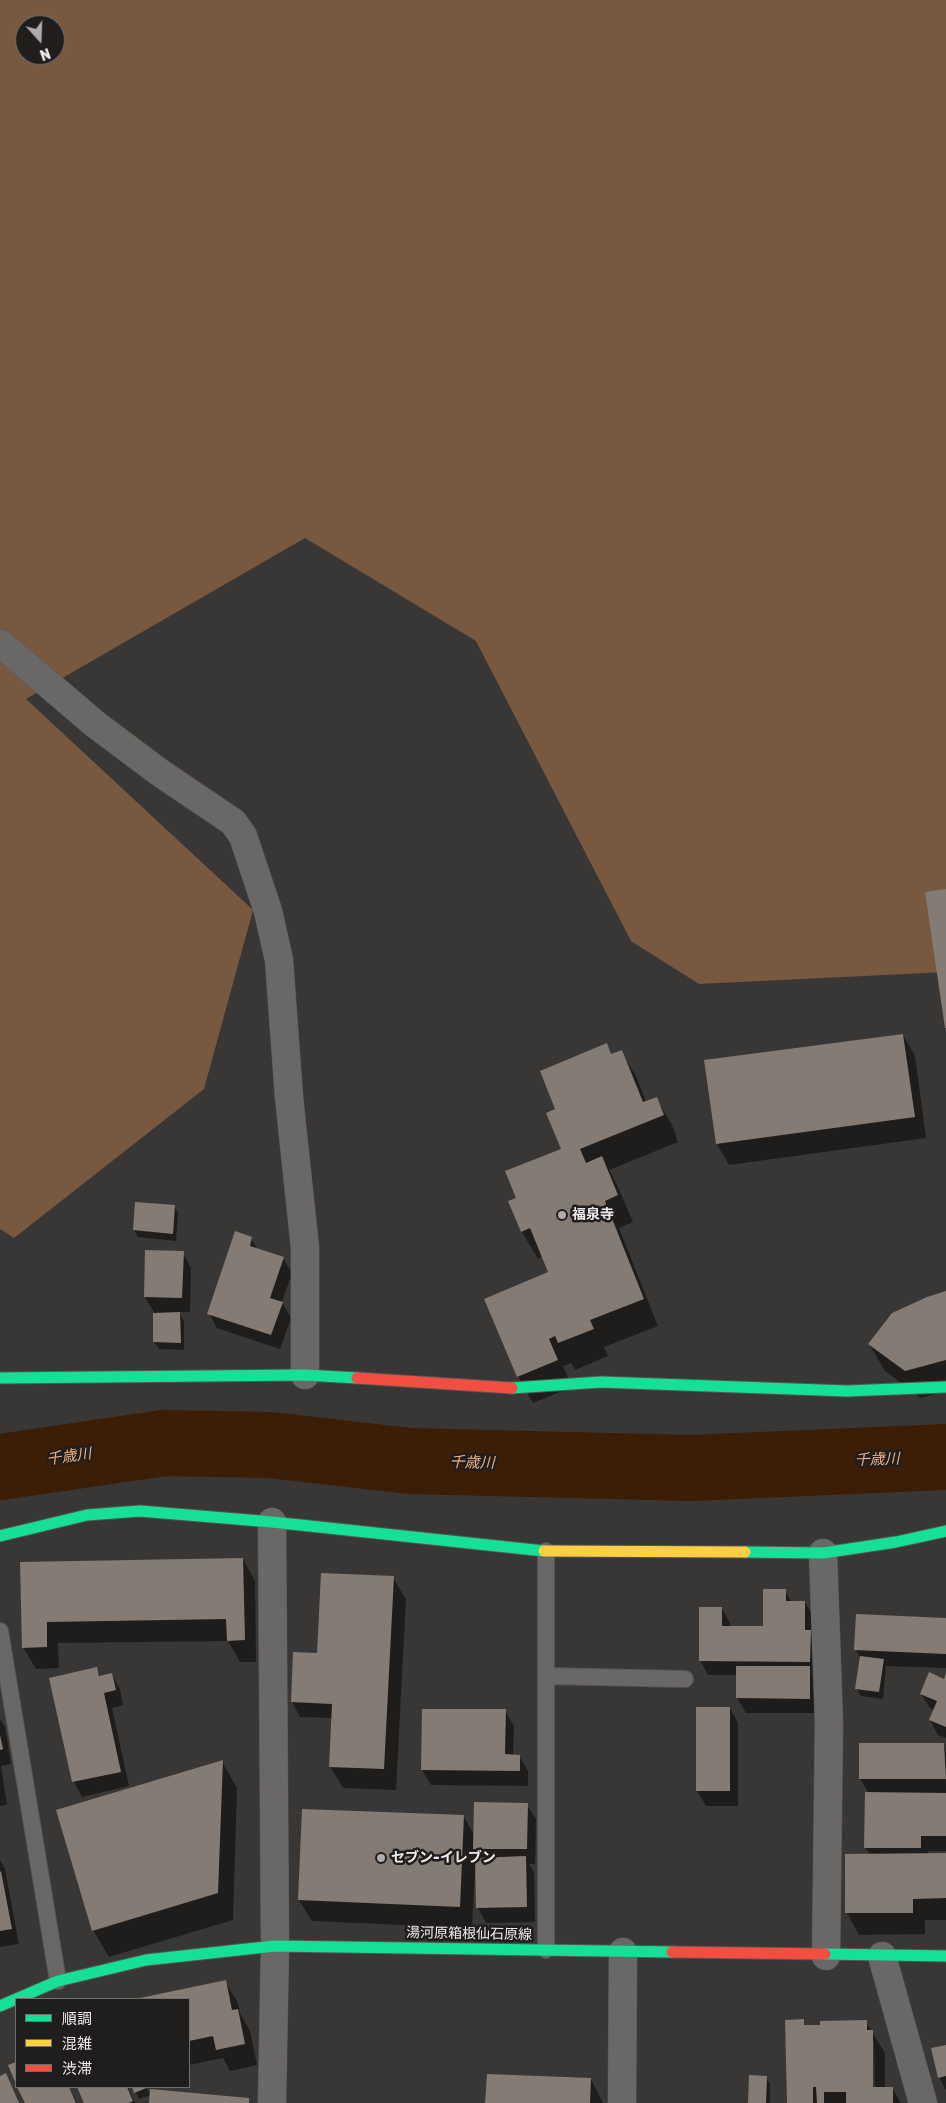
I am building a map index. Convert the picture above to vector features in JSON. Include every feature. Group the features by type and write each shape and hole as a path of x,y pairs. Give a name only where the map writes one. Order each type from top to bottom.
{"street":[{"path":"0,643 95,724 159,772 233,822 243,836 268,911 280,960 289,1097 305,1248 305,1375"},
{"path":"0,1378 305,1375 511,1388 601,1382 847,1391 946,1387"},
{"path":"0,1536 87,1515 140,1511 272,1522 546,1551 823,1553 896,1542 946,1531"},
{"path":"272,1522 275,1946 272,2103"},
{"path":"823,1553 829,1723 826,1956"},
{"name":"湯河原箱根仙石原線","path":"19,1998 58,1981 146,1960 275,1946 826,1956 946,1956"},
{"path":"622,2103 623,1952"},
{"path":"882,1956 924,2103"},
{"name":"湯河原箱根仙石原線","path":"0,2006 15,2000"}],"lane":[{"path":"546,1551 546,1950"},
{"path":"0,1631 58,1981"},
{"path":"547,1676 685,1679"}],"shaded area":[{"path":"0,0 946,0 946,972 699,984 631,941 476,641 305,538 26,699 253,910 204,1089 14,1238 0,1229"}],"building":[{"path":"946,889 946,1028 945,1028 925,892"},
{"path":"903,1034 915,1117 716,1144 704,1060"},
{"name":"福泉寺","path":"607,1043 611,1054 622,1050 643,1102 657,1097 664,1115 580,1149 586,1163 602,1156 618,1195 605,1201 644,1299 590,1320 594,1329 558,1343 555,1336 549,1339 558,1360 517,1377 484,1299 548,1272 530,1228 521,1232 508,1201 516,1198 505,1171 561,1149 546,1113 555,1109 540,1071"},
{"path":"135,1202 175,1205 173,1234 133,1230"},
{"path":"235,1231 252,1237 250,1246 284,1257 270,1298 283,1302 271,1335 207,1314"},
{"path":"145,1250 184,1251 182,1298 144,1297"},
{"path":"946,1291 946,1360 905,1371 868,1344 892,1313 927,1297"},
{"path":"180,1312 181,1343 153,1342 153,1313"},
{"path":"243,1558 245,1640 227,1641 226,1619 47,1622 47,1647 22,1648 20,1562"},
{"path":"321,1573 394,1576 384,1769 329,1767 332,1704 291,1702 293,1652 317,1653"},
{"path":"763,1589 786,1589 786,1601 805,1601 805,1630 811,1630 810,1662 699,1661 699,1607 722,1607 722,1626 763,1626"},
{"path":"856,1614 946,1618 946,1654 854,1650"},
{"path":"860,1656 884,1659 879,1692 855,1689"},
{"path":"736,1666 810,1666 810,1699 736,1698"},
{"path":"97,1667 99,1676 112,1673 116,1690 104,1693 121,1772 72,1782 49,1678"},
{"path":"929,1672 944,1679 946,1673 946,1727 929,1720 937,1701 920,1694"},
{"path":"696,1707 730,1707 730,1791 696,1791"},
{"path":"422,1709 506,1709 505,1754 520,1755 520,1771 421,1770"},
{"path":"0,1735 3,1749 0,1750"},
{"path":"859,1743 944,1743 946,1779 859,1779"},
{"path":"223,1760 218,1893 92,1931 56,1810"},
{"path":"865,1792 946,1793 946,1836 921,1836 921,1848 864,1848"},
{"path":"474,1802 528,1803 527,1849 473,1849"},
{"name":"セブン-イレブン","path":"302,1809 464,1815 460,1907 298,1900"},
{"path":"946,1853 946,1898 913,1899 913,1913 845,1913 845,1854"},
{"path":"526,1856 527,1907 476,1908 475,1858"},
{"path":"0,1872 12,1929 0,1931"},
{"path":"226,1980 232,2010 238,2009 245,2044 216,2050 213,2036 190,2041 190,1998 140,1998"},
{"path":"804,2019 804,2025 820,2025 820,2021 867,2020 867,2030 873,2030 873,2087 893,2087 893,2103 846,2103 846,2092 824,2092 824,2103 817,2103 816,2087 813,2087 813,2103 787,2103 785,2020"},
{"path":"946,2045 946,2076 938,2078 931,2048"},
{"path":"15,2062 15,2082 8,2065"},
{"path":"6,2073 19,2103 0,2103 0,2076"},
{"path":"487,2074 591,2078 590,2103 485,2103"},
{"path":"749,2075 767,2076 766,2103 748,2103"},
{"path":"18,2088 69,2088 76,2103 25,2103"},
{"path":"77,2088 127,2088 133,2101 129,2103 84,2103"},
{"path":"132,2088 146,2088 134,2093"},
{"path":"150,2089 249,2098 249,2103 149,2103"}],"waterway":[{"name":"千歳川","path":"0,1467 164,1443 270,1445 410,1461 691,1468 946,1457"}],"traffic: fast":[{"path":"0,1378 305,1375 357,1378"},
{"path":"512,1388 601,1382 847,1391 946,1387"},
{"path":"0,1536 87,1515 140,1511 272,1522 544,1551"},
{"path":"745,1552 823,1553 896,1542 946,1531"},
{"path":"19,1998 58,1981 146,1960 275,1946 672,1952"},
{"path":"825,1954 946,1956"},
{"path":"0,2006 15,2000"}],"traffic: slow":[{"path":"544,1551 745,1552"}],"traffic: jam":[{"path":"357,1378 512,1388"},
{"path":"672,1952 825,1954"}],"place":[{"name":"福泉寺","path":"562,1215"},
{"name":"セブン-イレブン","path":"381,1858"}]}
